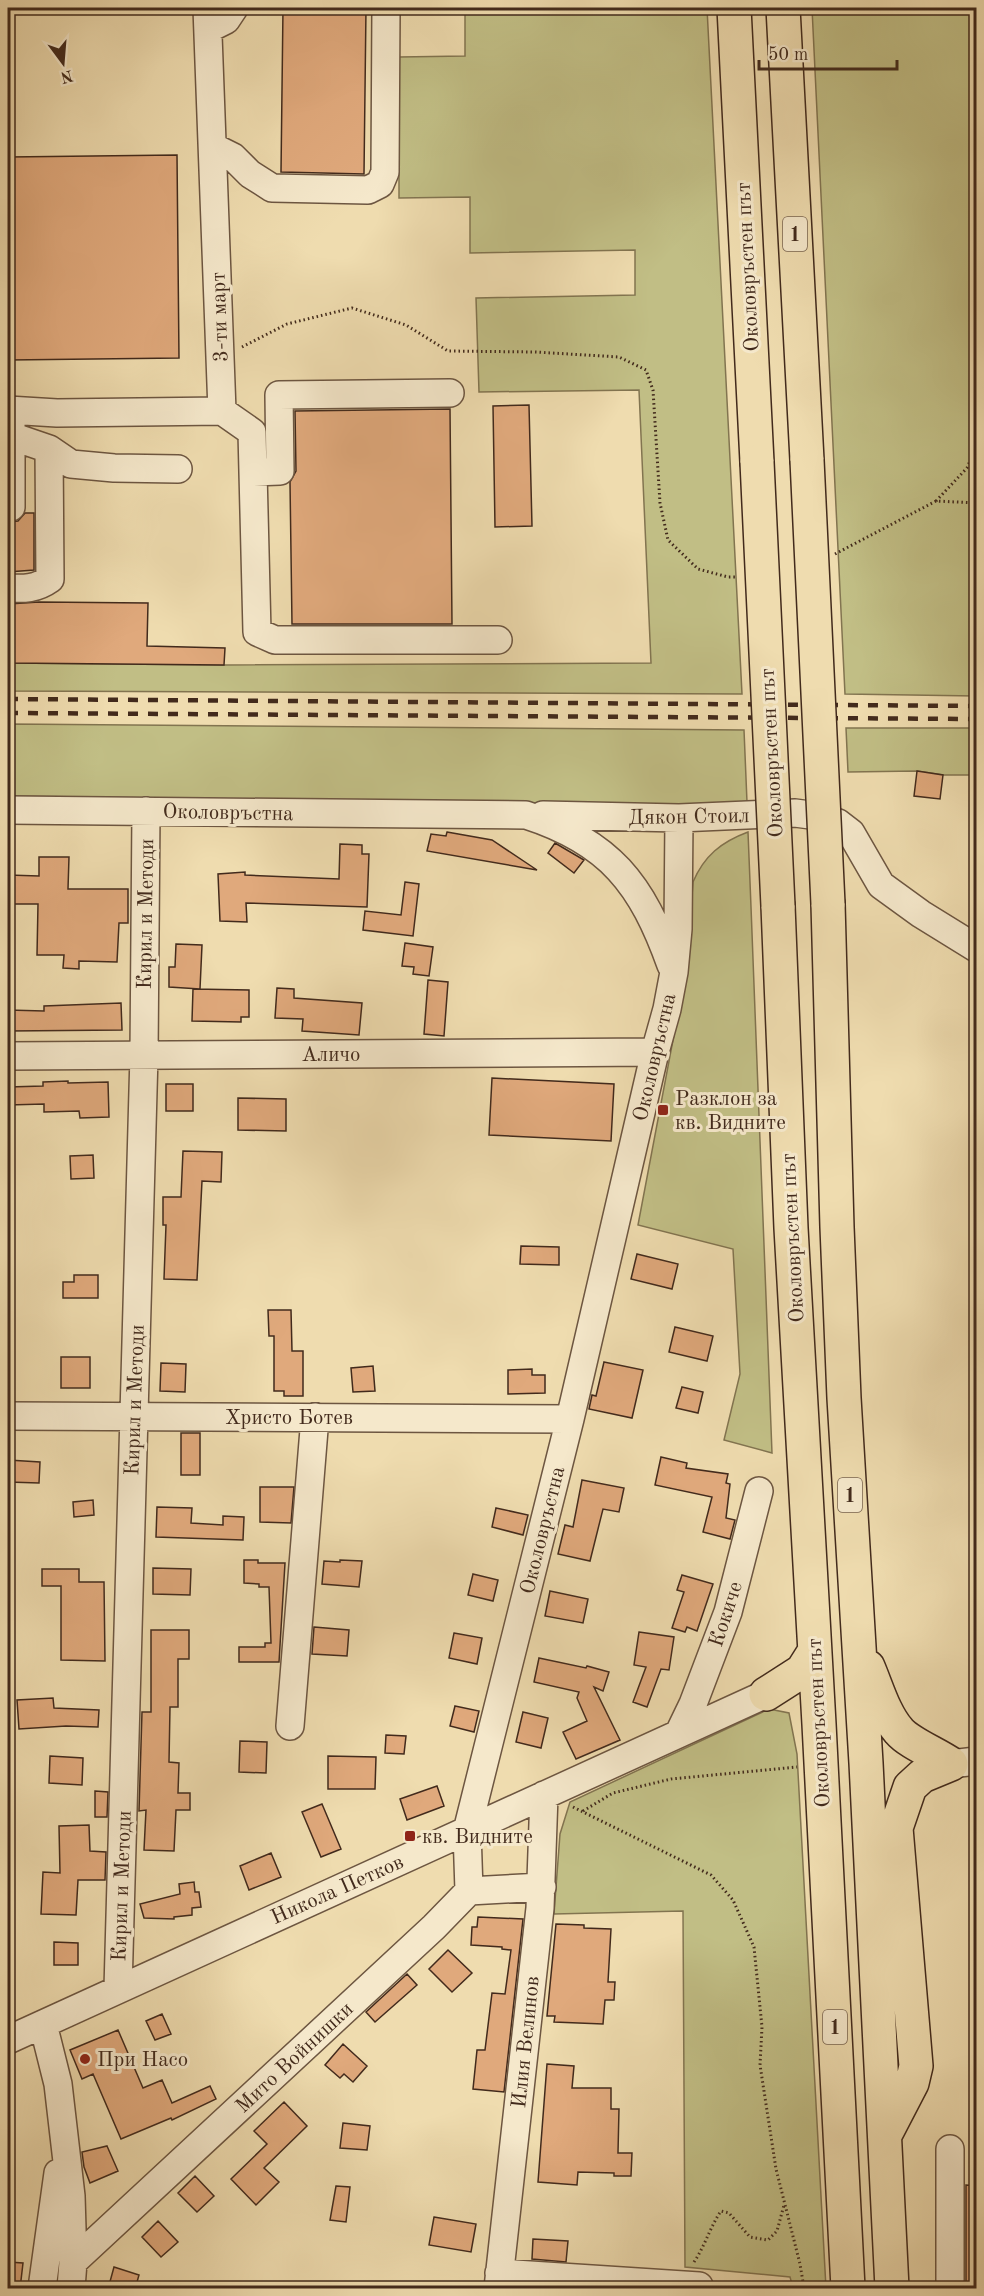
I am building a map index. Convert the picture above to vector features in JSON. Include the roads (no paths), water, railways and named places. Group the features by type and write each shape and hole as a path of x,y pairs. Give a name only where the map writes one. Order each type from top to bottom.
{"highway":[{"name":"Околовръстен път","path":"734,8 778,906 791,1228 848,2289"},
{"name":"1","path":"783,8 828,904 838,1249 892,2289"},
{"path":"859,1647 890,1719 900,1733 915,1744 964,1762"},
{"path":"765,1694 802,1671 814,1652"},
{"path":"765,1694 798,1704 819,1724"},
{"path":"884,2136 912,2083 916,2066 896,1828 910,1787 922,1776 964,1762"}],"street":[{"path":"207,18 226,20 234,8"},
{"path":"213,147 233,158 250,174 272,188 368,190 380,184 385,172 386,8"},
{"name":"3-ти март","path":"207,18 222,411"},
{"path":"253,472 280,471 279,394 450,393"},
{"path":"9,422 57,413 222,411 252,432 257,633 275,640 498,640"},
{"path":"9,422 71,464 114,468 178,469"},
{"path":"9,422 11,507"},
{"path":"8,588 29,589 41,586 50,579 49,449"},
{"name":"Околовръстна","path":"8,810 526,815 558,825 582,839 608,859 629,880 660,933 674,972 667,1009 570,1419 467,1831"},
{"name":"Кирил и Методи","path":"118,1989 144,1055 146,811"},
{"name":"Дякон Стоил","path":"526,815 679,818 795,813 818,816 837,823 851,833 859,843 869,867 881,885 921,914 976,948"},
{"path":"674,972 678,929 679,818"},
{"name":"Аличо","path":"8,1056 655,1053"},
{"name":"Христо Ботев","path":"8,1416 570,1419"},
{"path":"290,1726 315,1417"},
{"name":"Кокиче","path":"679,1733 693,1704 728,1612 759,1491"},
{"name":"Никола Петков","path":"8,2040 765,1694"},
{"name":"Илия Велинов","path":"499,2281 542,1887 544,1795"},
{"path":"467,1831 469,1891 542,1887"},
{"name":"Мито Войнишки","path":"73,2262 426,1935 469,1891"},
{"path":"43,2024 58,2084 71,2196 73,2262 71,2289"},
{"path":"42,2289 63,2133"},
{"path":"950,2149 950,2289"},
{"path":"499,2281 699,2286"}],"railway":[{"path":"8,699 976,706"},
{"path":"8,713 976,719"}],"place":[{"name":"Разклон за кв. Видните","path":"663,1110"},
{"name":"кв. Видните","path":"410,1836"},
{"name":"При Насо","path":"85,2059"}]}
